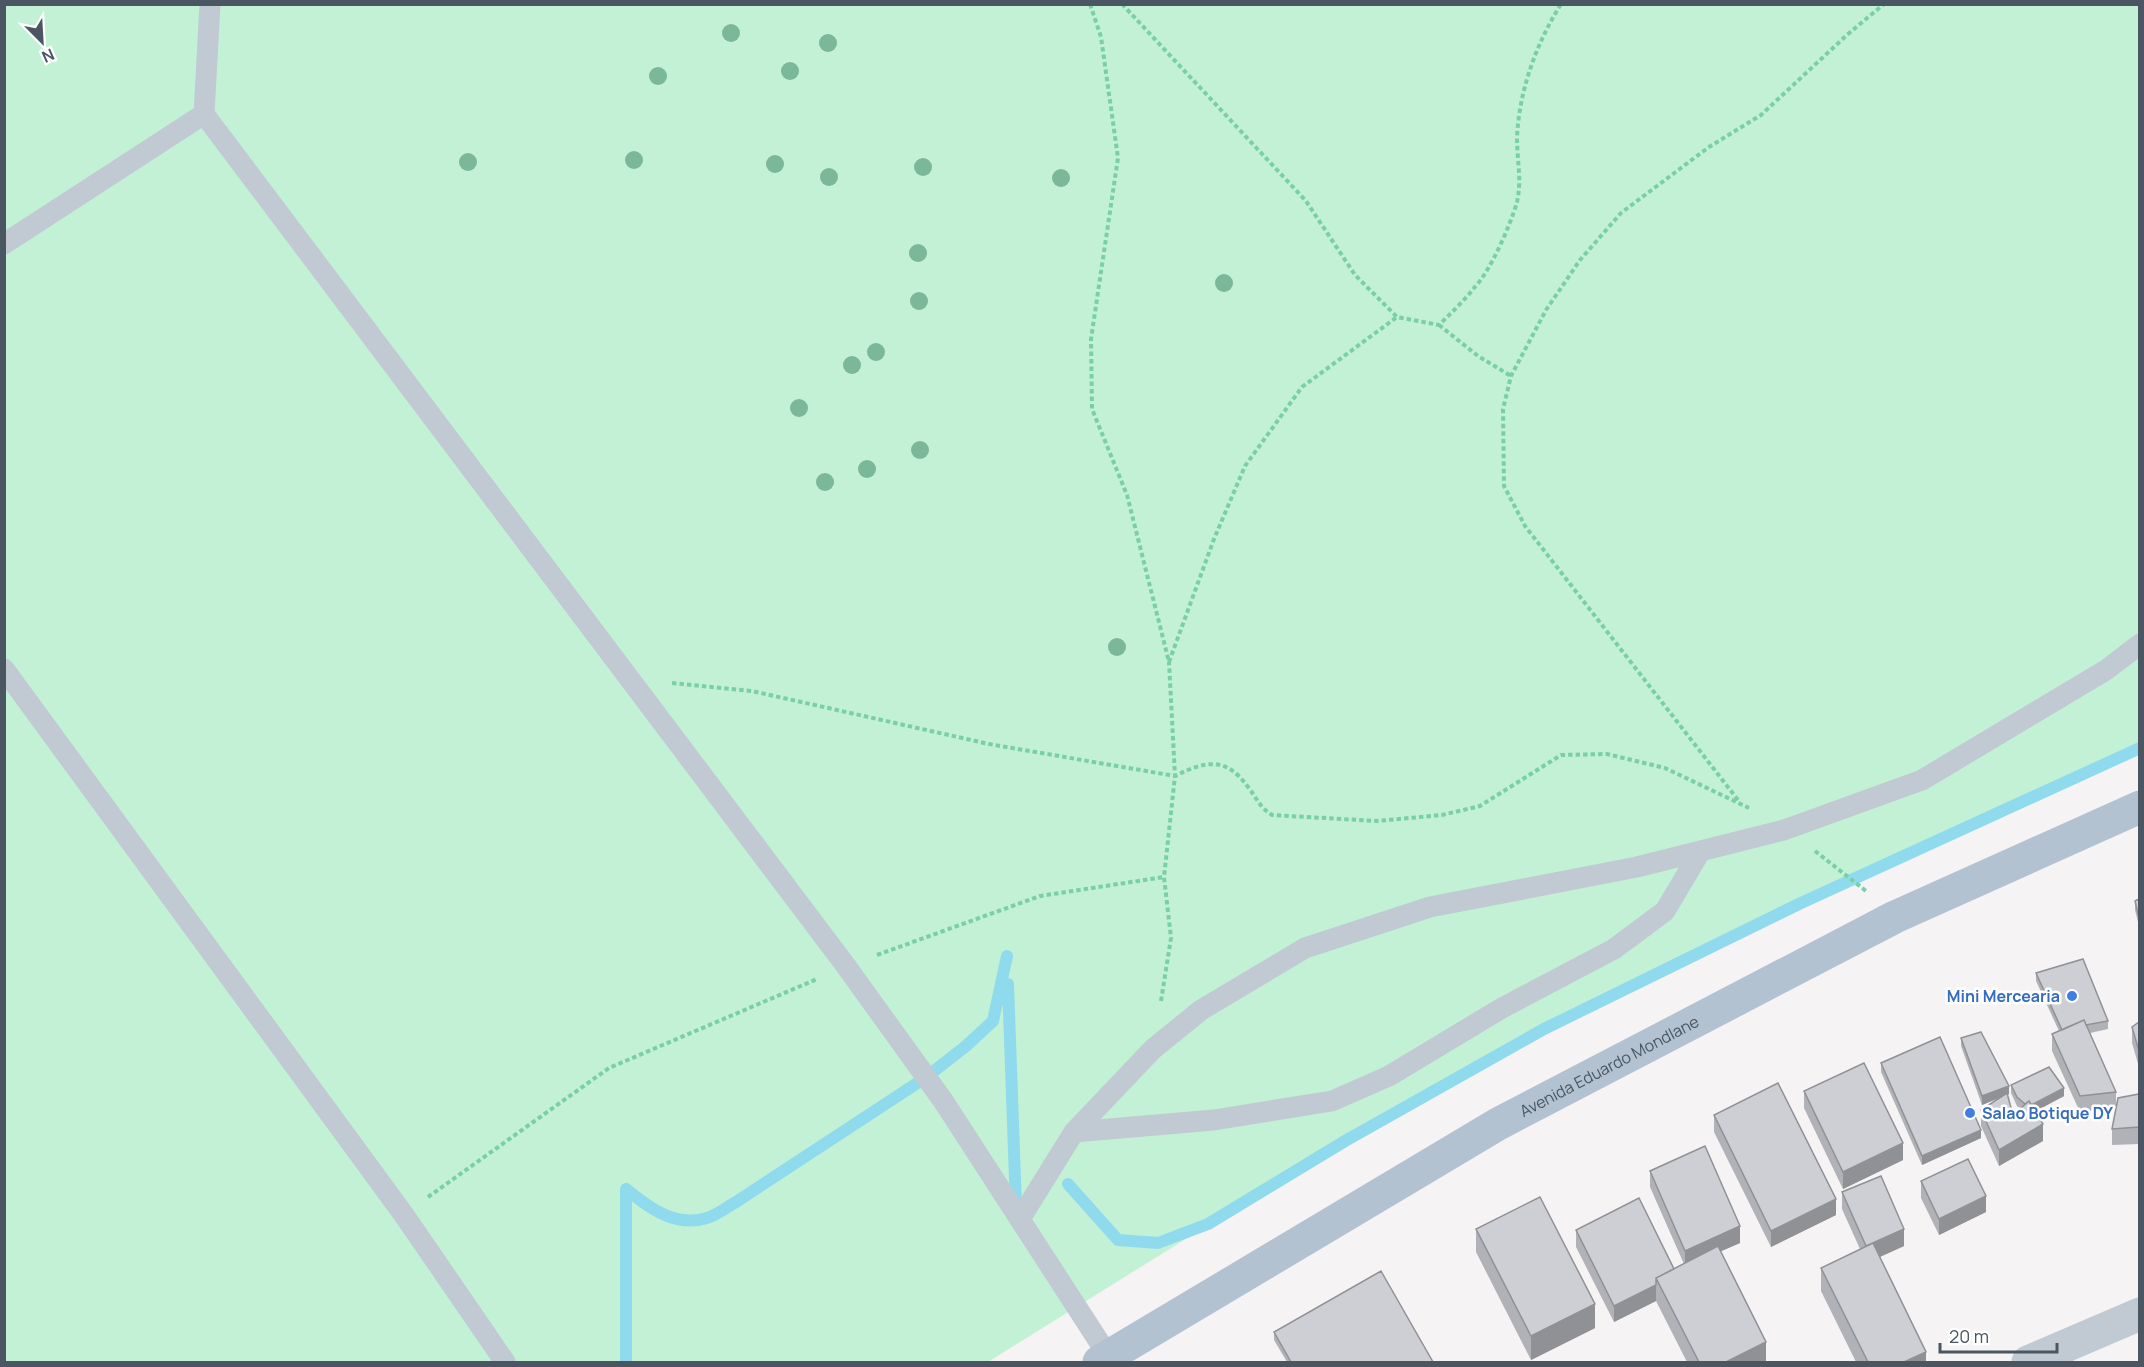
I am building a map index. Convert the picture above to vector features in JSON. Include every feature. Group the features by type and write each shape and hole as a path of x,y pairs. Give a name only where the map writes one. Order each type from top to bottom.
{"main road":[{"name":"Avenida Eduardo Mondlane","path":"1106,1360 1498,1124 1895,917 2139,807"}],"street":[{"path":"2028,1362 2139,1314"}],"lane":[{"path":"210,4 204,114 633,679 846,966 944,1102 1020,1219 1106,1360"},
{"path":"5,242 204,114"},
{"path":"1020,1219 1074,1132 1153,1049 1201,1010 1305,948 1430,907 1637,867 1784,830 1922,780 2106,670 2139,645"},
{"path":"4,669 404,1215 505,1362"},
{"path":"1074,1132 1214,1120 1332,1101 1389,1076 1502,1008 1614,949 1665,911 1700,852"}],"path":[{"path":"1090,4 1101,37 1118,158 1092,339 1092,409 1127,495 1169,662 1175,776 1164,877 1171,938 1153,1049"},
{"path":"1122,4 1306,201 1355,275 1397,317 1439,325 1478,356 1511,376"},
{"path":"1439,325 1476,287 1498,246 1516,203 1520,177 1517,139 1524,84 1548,26 1561,4"},
{"path":"1739,801 1526,526 1504,486 1503,409 1511,376 1546,310 1580,260 1620,213 1709,147 1761,115 1848,34 1884,4"},
{"path":"1169,662 1214,539 1245,466 1302,387 1397,317"},
{"path":"633,679 752,691 989,744 1175,776 1194,766 1214,763 1234,770 1249,788 1260,807 1272,815 1377,821 1442,815 1480,806 1561,755 1607,754 1665,768 1739,801 1830,861 1895,917"},
{"path":"404,1215 609,1068 846,966 1040,896 1164,877"}],"green space":[{"path":"5,5 2139,5 2139,743 1551,1025 1263,1191 988,1362 5,1362"}],"building":[{"path":"2139,899 2139,918 2135,901"},
{"path":"2083,959 2108,1021 2086,1025 2084,1020 2062,1030 2036,973"},
{"path":"2084,1020 2116,1092 2080,1096 2052,1034"},
{"path":"2139,1022 2139,1051 2132,1027"},
{"path":"1981,1032 2009,1086 1982,1096 1961,1038"},
{"path":"1940,1037 1981,1130 1922,1156 1881,1063"},
{"path":"1864,1063 1903,1143 1843,1172 1804,1091"},
{"path":"2049,1067 2064,1088 2031,1105 2029,1101 2025,1104 2017,1097 2011,1085"},
{"path":"1778,1083 1836,1199 1771,1231 1714,1115"},
{"path":"2007,1093 2013,1115 2029,1101 2043,1124 1999,1150 1981,1110"},
{"path":"2139,1094 2139,1127 2112,1129 2118,1098"},
{"path":"1705,1146 1740,1226 1685,1251 1650,1171"},
{"path":"1968,1159 1986,1196 1939,1219 1921,1181"},
{"path":"1881,1176 1904,1229 1866,1246 1842,1192"},
{"path":"1540,1197 1595,1304 1531,1336 1476,1229"},
{"path":"1639,1198 1674,1269 1656,1278 1656,1285 1614,1306 1576,1230"},
{"path":"1873,1243 1926,1352 1904,1362 1868,1362 1821,1268"},
{"path":"1718,1246 1766,1342 1726,1362 1699,1362 1656,1278"},
{"path":"1381,1271 1433,1362 1291,1362 1274,1332"}],"waterway":[{"path":"1068,1184 1118,1240 1158,1243 1208,1224 1345,1141 1544,1029 1801,903 2140,748"},
{"path":"626,1189 643,1203 673,1218 695,1220 711,1217 722,1211 925,1078 966,1046 993,1021 1007,956"},
{"path":"1008,984 1016,1207"},
{"path":"626,1189 626,1362"}],"place":[{"name":"Mini Mercearia","path":"2072,996"},
{"name":"Salao Botique DY","path":"1970,1113"}]}
